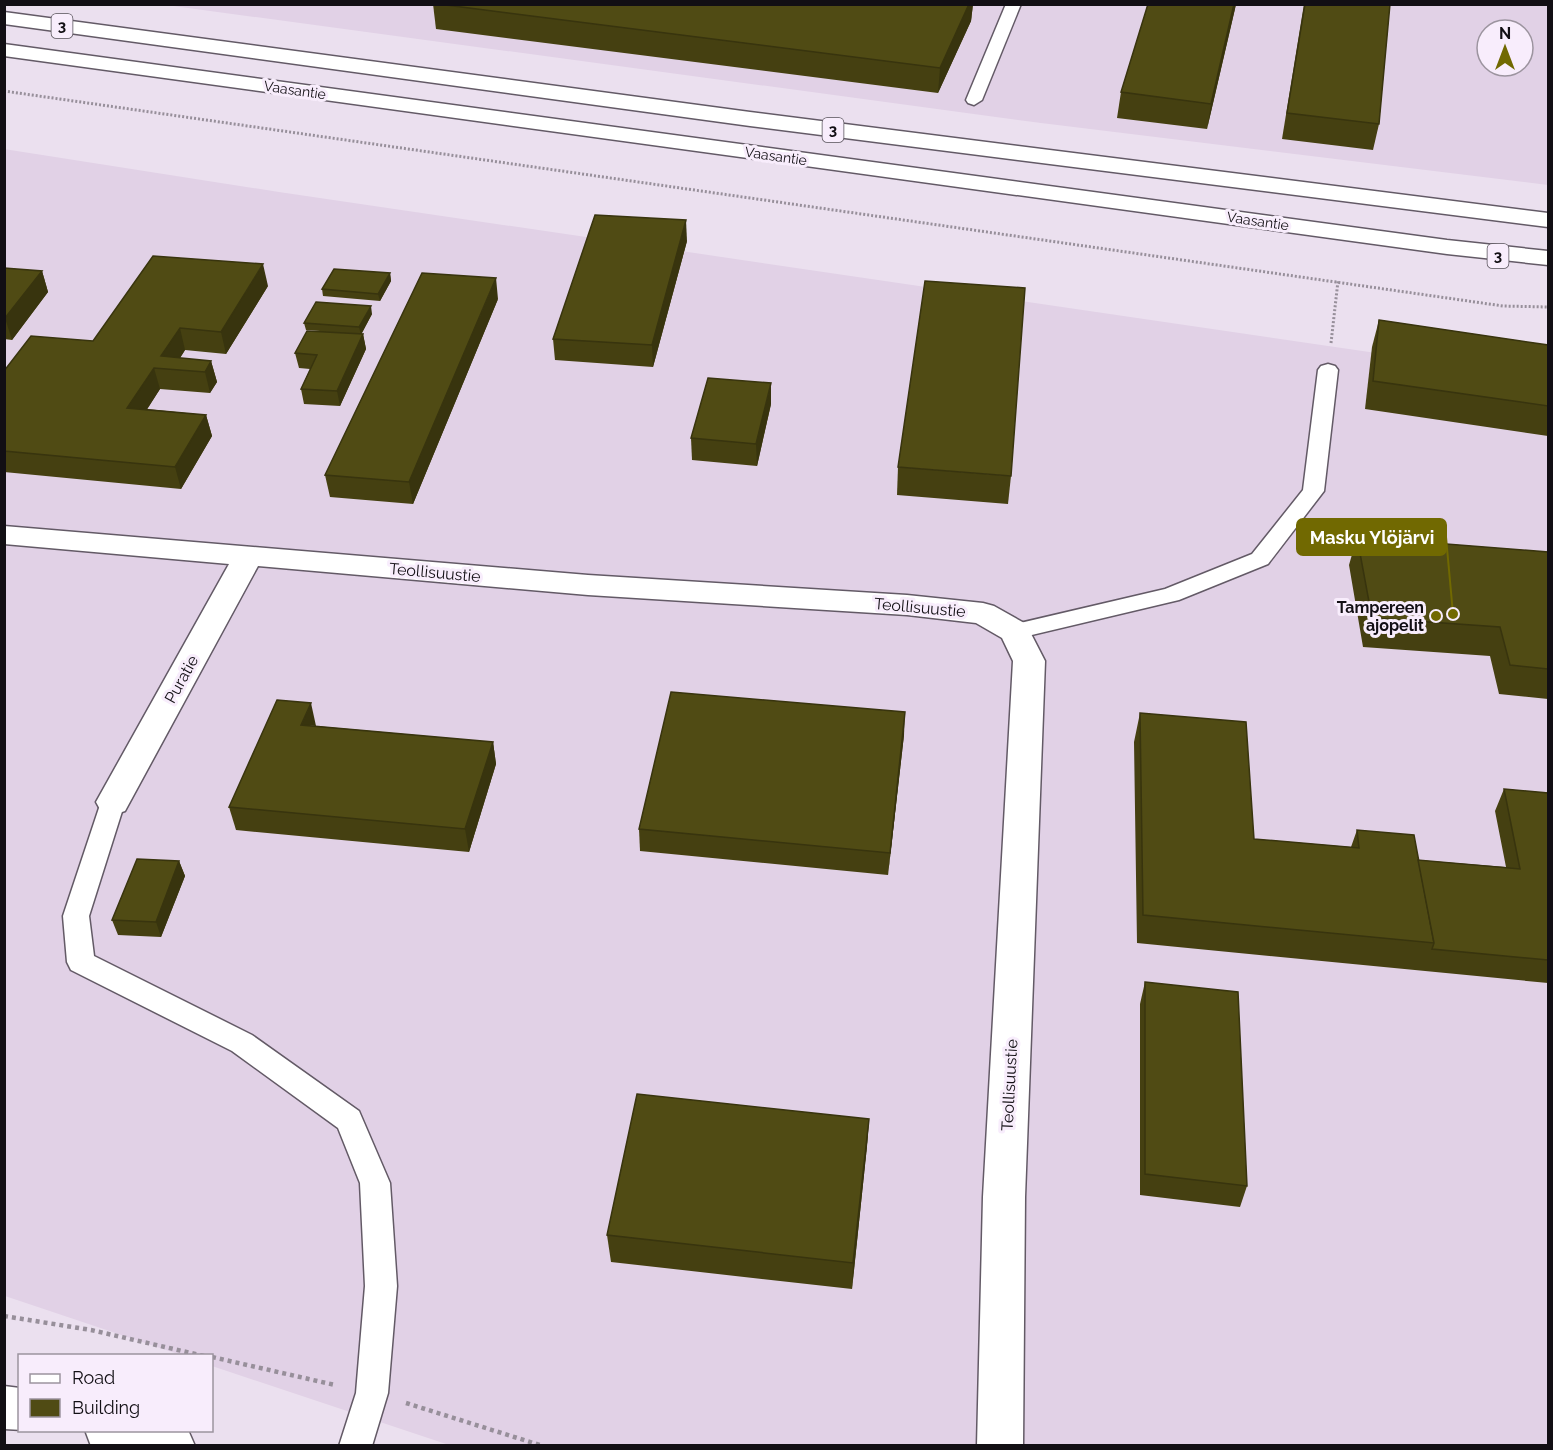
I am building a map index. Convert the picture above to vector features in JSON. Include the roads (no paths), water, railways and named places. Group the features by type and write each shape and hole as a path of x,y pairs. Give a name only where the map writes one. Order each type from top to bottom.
{"main road":[{"name":"Vaasantie","path":"4,18 750,119 1548,220"},
{"name":"Vaasantie","path":"4,50 1446,247 1548,258"},
{"name":"3","path":"1446,247 1548,265"},
{"name":"Teollisuustie","path":"4,535 588,585 907,605 983,613 1015,631 1029,661 1004,1197 1000,1446"},
{"name":"Puratie","path":"113,802 249,555"},
{"path":"111,1432 172,1446"}],"lane":[{"path":"974,100 1014,4"},
{"path":"1015,631 1171,595 1260,559 1313,491 1328,370"},
{"path":"113,802 76,916 81,962 242,1043 349,1120 375,1183 381,1286 372,1393 355,1446"}],"place":[{"name":"Masku Ylöjärvi","path":"1453,614"},
{"name":"Tampereen ajopelit","path":"1436,616"}]}
